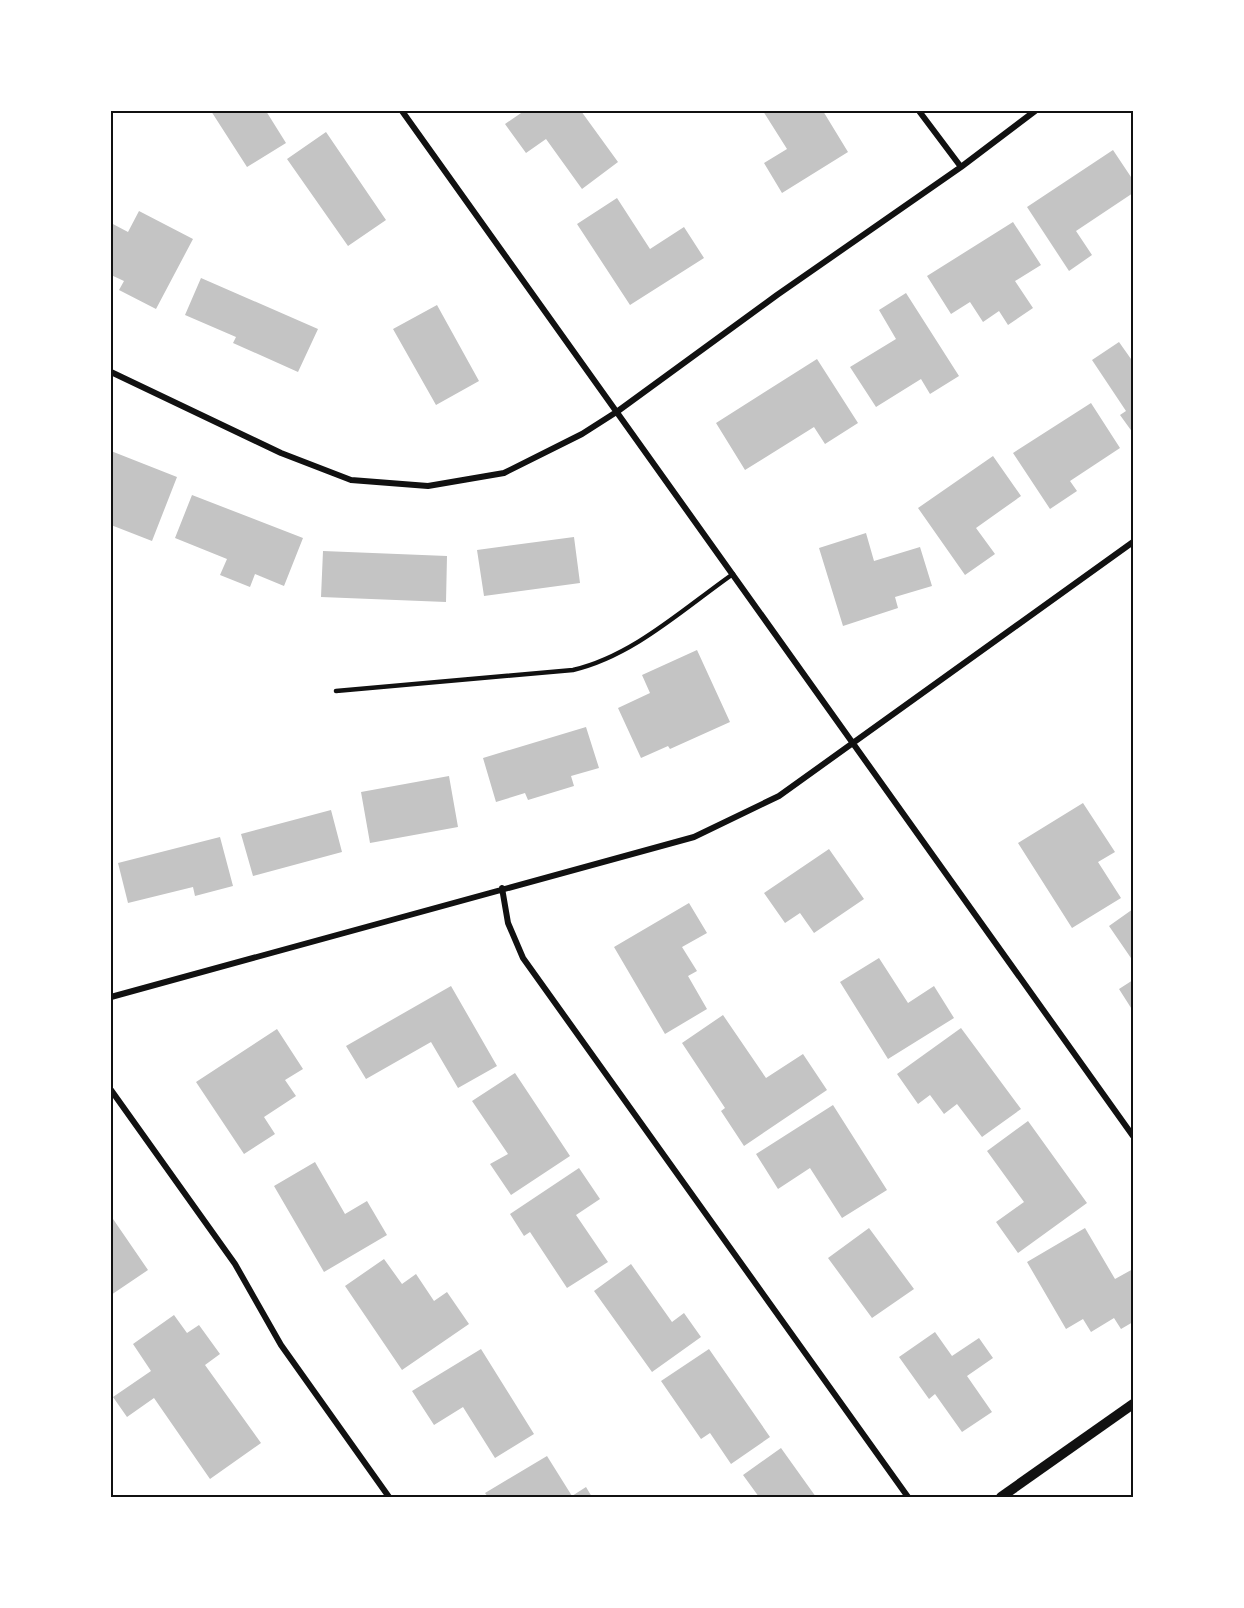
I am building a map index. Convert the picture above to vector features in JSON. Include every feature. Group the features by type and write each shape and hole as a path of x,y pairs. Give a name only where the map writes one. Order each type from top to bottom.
{"street":[{"path":"402,111 1133,1136"},
{"path":"919,111 961,167"},
{"path":"111,372 281,453 351,480 428,486 504,473 582,434 618,411 777,295 961,167 1035,111"},
{"path":"111,997 694,837 779,796 851,742 1133,542"},
{"path":"502,888 508,923 523,958 908,1497"},
{"path":"111,1090 236,1264 281,1345 389,1497"},
{"path":"1001,1497 1133,1404"}],"lane":[{"path":"336,691 563,671 596,665 627,648 733,574"}],"building":[{"path":"211,111 266,111 286,143 247,167"},
{"path":"524,111 581,111 618,162 582,189 546,139 526,153 505,124"},
{"path":"763,111 823,111 848,152 782,193 764,163 787,149"},
{"path":"326,132 386,220 348,246 287,159"},
{"path":"1113,150 1133,180 1133,193 1076,231 1092,255 1069,271 1027,207"},
{"path":"617,198 650,249 684,227 704,258 630,305 577,224"},
{"path":"139,211 193,239 156,309 119,290 124,281 111,275 111,223 128,232"},
{"path":"1013,222 1041,265 1015,281 1033,308 1008,325 999,311 983,322 970,302 951,314 927,276"},
{"path":"201,278 318,329 298,372 233,343 236,337 185,315"},
{"path":"906,293 959,376 930,394 921,379 876,407 850,367 896,339 879,310"},
{"path":"437,305 479,381 436,405 393,329"},
{"path":"1119,342 1131,359 1133,357 1133,433 1120,415 1126,411 1092,360"},
{"path":"817,359 858,423 825,444 814,427 745,470 716,423"},
{"path":"1091,403 1120,448 1070,481 1077,491 1050,509 1013,453"},
{"path":"111,451 177,477 152,541 111,525"},
{"path":"993,456 1021,496 976,528 995,554 965,575 918,508"},
{"path":"192,495 303,538 284,586 255,574 250,587 220,575 227,559 175,538"},
{"path":"866,533 874,561 920,547 932,586 895,597 898,608 843,626 819,548"},
{"path":"574,537 580,583 484,596 477,550"},
{"path":"323,551 447,556 446,602 321,597"},
{"path":"697,650 730,722 670,749 668,746 641,758 618,708 650,693 642,675"},
{"path":"586,727 599,768 571,776 574,786 528,800 525,793 496,802 483,758"},
{"path":"449,776 458,827 370,843 361,792"},
{"path":"1083,803 1115,852 1098,862 1121,898 1072,928 1018,843"},
{"path":"331,810 342,852 253,876 241,834"},
{"path":"220,837 233,886 195,896 193,887 128,903 118,863"},
{"path":"829,849 864,899 814,933 800,913 785,923 764,893"},
{"path":"689,903 707,933 682,947 697,971 688,976 707,1009 665,1034 614,947"},
{"path":"1133,909 1133,961 1109,926"},
{"path":"879,958 908,1003 934,986 954,1018 888,1059 840,982"},
{"path":"1133,980 1133,1011 1119,989"},
{"path":"451,986 497,1066 458,1088 431,1042 366,1079 346,1046"},
{"path":"723,1015 766,1078 803,1054 827,1090 744,1146 721,1111 725,1108 682,1043"},
{"path":"961,1028 1021,1109 982,1137 957,1104 944,1114 930,1095 918,1104 897,1074"},
{"path":"277,1029 303,1069 285,1080 296,1096 264,1117 275,1134 244,1154 196,1082"},
{"path":"515,1073 570,1156 511,1195 490,1164 508,1154 472,1101"},
{"path":"833,1105 887,1190 842,1218 810,1168 778,1189 756,1154"},
{"path":"1028,1121 1087,1203 1018,1253 996,1222 1024,1202 987,1151"},
{"path":"315,1162 345,1214 367,1201 387,1235 324,1272 274,1186"},
{"path":"579,1168 600,1199 576,1215 608,1262 567,1288 530,1232 524,1236 510,1214"},
{"path":"111,1216 148,1270 111,1295"},
{"path":"869,1228 914,1289 872,1318 828,1258"},
{"path":"1085,1228 1115,1279 1133,1269 1133,1322 1121,1329 1114,1318 1091,1332 1083,1319 1066,1329 1027,1262"},
{"path":"384,1259 402,1284 416,1274 434,1301 447,1292 469,1324 402,1370 345,1286"},
{"path":"631,1264 672,1322 684,1313 701,1337 652,1372 594,1291"},
{"path":"174,1315 187,1333 199,1325 220,1354 205,1365 261,1443 210,1479 154,1398 127,1417 113,1397 151,1371 133,1344"},
{"path":"935,1332 952,1356 979,1338 993,1358 967,1376 992,1412 962,1432 935,1394 929,1399 899,1357"},
{"path":"481,1349 534,1434 495,1458 463,1407 434,1425 412,1391"},
{"path":"709,1349 770,1437 731,1464 710,1433 701,1439 661,1381"},
{"path":"781,1448 816,1497 759,1497 743,1475"},
{"path":"547,1456 572,1496 586,1487 592,1497 488,1497 485,1493"}]}
